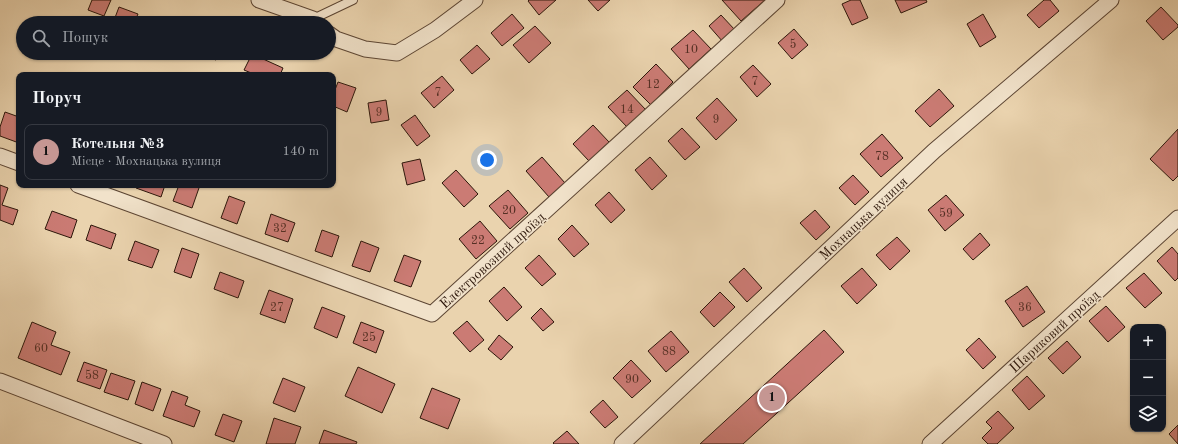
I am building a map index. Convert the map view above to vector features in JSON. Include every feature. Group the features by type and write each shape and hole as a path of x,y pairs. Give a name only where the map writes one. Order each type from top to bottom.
{"street":[{"path":"258,0 301,16"},
{"path":"336,39 365,49 397,53 434,30 475,0"},
{"name":"Електровозний проїзд","path":"86,188 432,314 777,0"},
{"name":"Мохнацька вулиця","path":"622,444 934,151 1111,0"},
{"path":"0,156 16,162"},
{"name":"Шариковий проїзд","path":"930,444 1178,218"},
{"path":"0,381 164,444"}],"lane":[{"path":"324,16 353,0"}],"building":[{"path":"92,0 111,0 104,16 88,10"},
{"path":"556,0 539,15 528,1"},
{"path":"588,0 610,0 598,11"},
{"path":"722,0 765,0 741,21"},
{"path":"851,0 860,0 868,18 852,25 842,4"},
{"path":"895,0 926,0 927,2 901,13"},
{"path":"1044,0 1050,0 1059,11 1039,28 1027,15"},
{"path":"119,7 138,14 137,16 116,16"},
{"path":"1161,7 1178,25 1178,27 1163,40 1146,21"},
{"path":"512,14 524,28 502,46 491,33"},
{"path":"983,14 996,37 980,47 967,24"},
{"path":"721,15 735,30 723,42 709,26"},
{"path":"535,26 551,43 529,63 513,45"},
{"path":"794,29 808,45 792,59 778,43"},
{"path":"693,30 711,49 689,69 671,49"},
{"path":"477,45 490,59 472,74 460,60"},
{"path":"249,60 265,60 283,68 281,72 249,72 244,70"},
{"path":"656,64 673,82 651,105 633,87"},
{"path":"753,65 771,84 757,97 740,77"},
{"path":"442,76 454,90 434,108 421,93"},
{"path":"338,82 356,88 347,112 336,107 336,87"},
{"path":"939,89 954,106 930,127 915,111"},
{"path":"627,90 646,110 627,127 608,107"},
{"path":"717,98 737,120 716,140 696,118"},
{"path":"386,100 389,120 371,123 368,103"},
{"path":"5,112 16,116 16,142 0,136 0,127"},
{"path":"415,115 430,136 417,146 401,125"},
{"path":"593,125 609,142 589,161 573,144"},
{"path":"682,128 700,147 685,160 668,141"},
{"path":"1178,129 1178,176 1173,181 1150,159"},
{"path":"882,134 903,158 881,177 860,154"},
{"path":"542,157 565,183 549,197 526,171"},
{"path":"650,157 667,176 652,190 635,170"},
{"path":"420,159 425,180 407,185 402,163"},
{"path":"456,170 478,194 464,207 442,183"},
{"path":"853,175 869,192 855,205 839,188"},
{"path":"0,185 8,188 2,205 18,210 13,225 0,220"},
{"path":"136,188 164,188 161,197"},
{"path":"178,188 199,188 192,208 173,201"},
{"path":"508,190 528,213 510,229 489,206"},
{"path":"609,192 625,210 611,223 595,205"},
{"path":"946,195 964,215 945,231 928,210"},
{"path":"229,196 245,202 237,224 221,218"},
{"path":"815,210 830,227 816,240 800,223"},
{"path":"52,211 77,220 71,238 45,229"},
{"path":"271,214 295,223 288,242 265,234"},
{"path":"480,221 497,241 476,259 459,239"},
{"path":"91,225 116,234 111,249 86,240"},
{"path":"572,225 589,244 574,257 558,239"},
{"path":"322,230 339,236 332,257 315,251"},
{"path":"980,233 990,245 973,260 963,249"},
{"path":"897,237 910,251 890,270 876,255"},
{"path":"135,241 159,250 152,268 128,260"},
{"path":"361,241 379,248 370,272 352,266"},
{"path":"1172,247 1178,254 1178,278 1175,281 1157,261"},
{"path":"182,248 199,254 191,278 174,272"},
{"path":"404,255 421,261 411,287 394,281"},
{"path":"539,255 556,274 542,286 525,268"},
{"path":"744,268 762,288 747,302 729,282"},
{"path":"862,268 877,285 857,304 841,286"},
{"path":"220,272 244,281 238,298 214,289"},
{"path":"1144,273 1162,293 1145,308 1126,288"},
{"path":"1027,286 1045,312 1023,327 1005,301"},
{"path":"504,287 522,307 507,321 489,301"},
{"path":"269,290 293,299 285,323 260,314"},
{"path":"720,292 735,307 714,327 700,312"},
{"path":"1106,306 1125,327 1108,342 1089,321"},
{"path":"322,307 345,316 337,338 314,328"},
{"path":"541,308 554,322 543,331 531,318"},
{"path":"467,321 484,340 470,352 453,333"},
{"path":"32,322 56,332 51,345 70,352 61,375 18,358"},
{"path":"361,322 384,331 376,353 353,343"},
{"path":"824,330 844,352 743,444 700,444"},
{"path":"671,331 689,352 666,372 648,351"},
{"path":"499,335 513,347 501,360 488,349"},
{"path":"979,338 996,357 983,369 966,350"},
{"path":"1067,341 1081,357 1063,374 1048,358"},
{"path":"631,360 651,381 632,398 613,378"},
{"path":"84,362 107,370 100,389 77,381"},
{"path":"358,367 395,384 382,413 345,396"},
{"path":"111,373 135,381 128,400 104,392"},
{"path":"1027,376 1045,396 1029,410 1012,390"},
{"path":"283,378 305,387 295,412 273,403"},
{"path":"142,382 161,389 153,411 135,404"},
{"path":"432,388 460,399 448,429 420,418"},
{"path":"172,391 188,397 185,405 200,411 194,427 163,416"},
{"path":"603,400 618,417 605,428 590,412"},
{"path":"998,411 1014,428 997,444 988,444 982,438 992,428 986,422"},
{"path":"223,414 242,421 234,442 215,435"},
{"path":"274,418 301,427 295,444 266,444"},
{"path":"1178,425 1178,444 1169,434"},
{"path":"324,430 357,442 356,444 319,444"},
{"path":"567,431 579,444 553,443"}],"place":[{"name":"Котельня №3","path":"772,398"}]}
